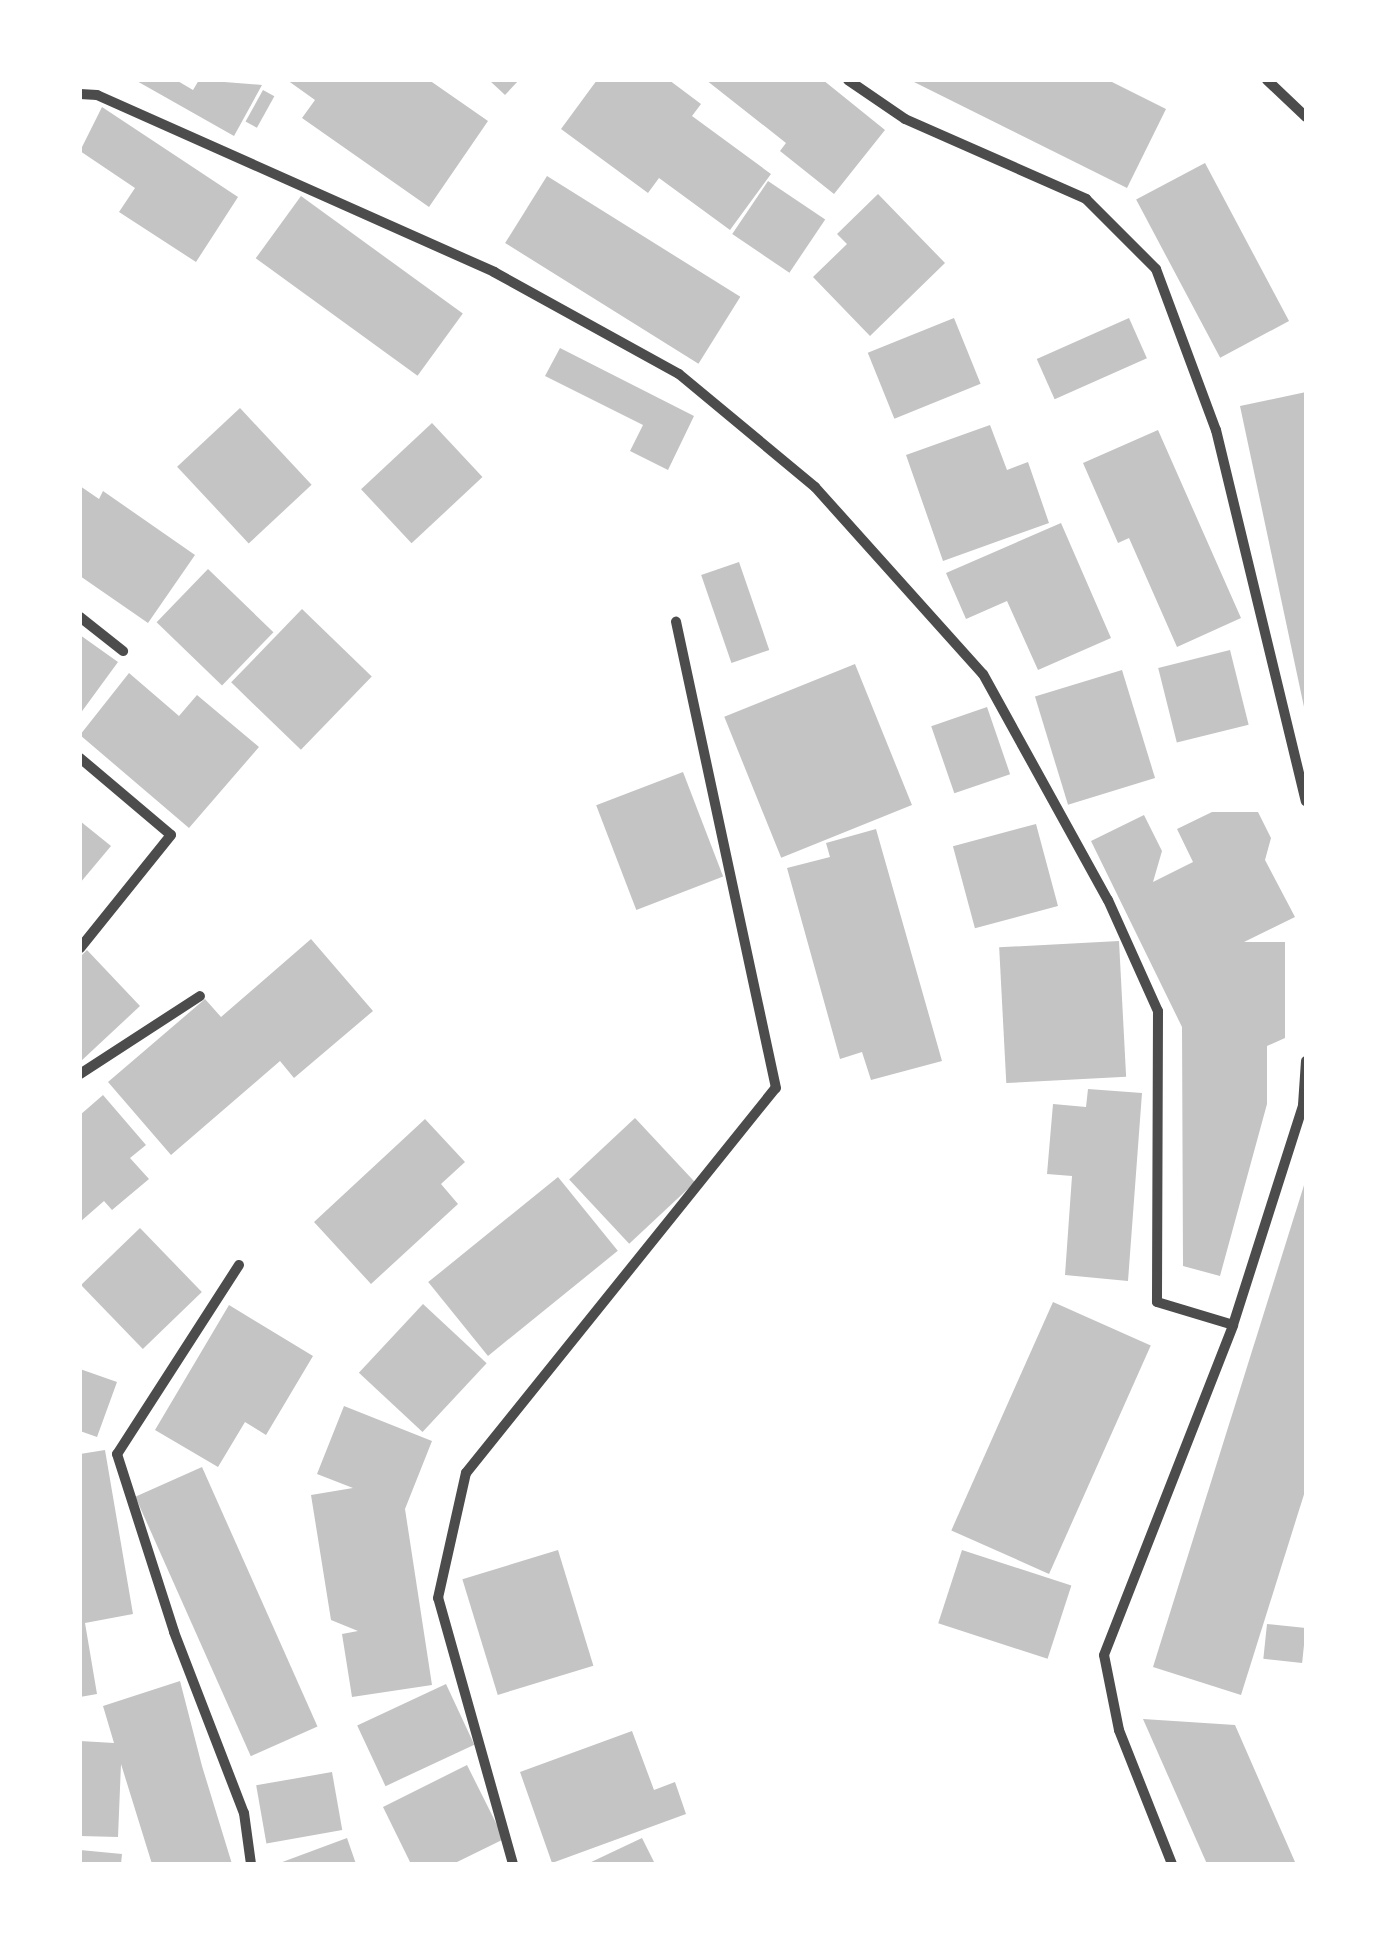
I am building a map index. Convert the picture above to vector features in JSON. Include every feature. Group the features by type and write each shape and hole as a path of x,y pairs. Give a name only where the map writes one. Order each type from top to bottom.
{"street":[{"path":"848,80 905,119 1086,199 1156,270 1216,430 1306,800"},
{"path":"1267,80 1306,117"},
{"path":"80,94 97,96 494,272 679,374 815,488 983,674 1108,900 1158,1010 1157,1302 1233,1325"},
{"path":"80,617 123,651"},
{"path":"513,1864 438,1598 466,1473 776,1088 676,622"},
{"path":"80,758 172,835 80,948"},
{"path":"80,1074 200,996"},
{"path":"1172,1864 1118,1730 1104,1655 1233,1325 1302,1105 1306,1061"},
{"path":"239,1265 118,1454 174,1632 244,1814 252,1864"}],"building":[{"path":"135,80 176,80 193,90 199,80 262,85 234,136"},
{"path":"287,80 429,80 488,121 429,207 302,118 315,100"},
{"path":"489,80 519,80 505,95"},
{"path":"597,80 669,80 701,104 692,116 771,174 730,230 659,178 648,193 561,129"},
{"path":"706,80 823,80 885,130 834,194 780,151 786,143"},
{"path":"910,80 1108,80 1166,109 1127,188"},
{"path":"263,90 274,96 257,128 246,121"},
{"path":"102,107 238,197 196,262 119,212 135,188 80,151"},
{"path":"1205,163 1289,321 1220,358 1136,200"},
{"path":"547,176 740,297 698,364 505,243"},
{"path":"768,181 825,220 789,273 732,234"},
{"path":"878,194 945,263 870,336 813,277 847,244 837,234"},
{"path":"301,196 463,314 418,376 256,258"},
{"path":"954,318 981,384 894,419 868,353"},
{"path":"1129,318 1147,358 1055,399 1037,359"},
{"path":"560,348 694,416 668,470 630,451 643,425 545,376"},
{"path":"1306,392 1306,707 1304,707 1240,406"},
{"path":"240,408 312,485 249,543 177,467"},
{"path":"432,423 482,477 412,543 361,489"},
{"path":"990,425 1007,470 1028,462 1049,523 943,561 906,455"},
{"path":"1158,430 1241,618 1177,647 1129,538 1118,543 1083,463"},
{"path":"80,486 99,499 103,491 195,555 148,623 80,576"},
{"path":"1061,523 1111,638 1038,670 1007,601 966,619 946,573"},
{"path":"739,562 769,650 731,663 701,575"},
{"path":"208,569 273,632 222,685 157,622"},
{"path":"302,609 372,676 301,750 231,682"},
{"path":"80,635 118,662 80,714"},
{"path":"1230,650 1249,725 1177,743 1158,668"},
{"path":"855,664 912,805 781,858 724,717"},
{"path":"1122,670 1155,778 1068,805 1035,697"},
{"path":"129,673 179,716 197,695 259,747 189,828 80,735"},
{"path":"987,707 1010,774 954,793 931,726"},
{"path":"683,772 723,877 636,910 596,805"},
{"path":"1212,812 1258,812 1271,838 1265,860 1295,917 1244,942 1285,942 1285,1038 1267,1046 1267,1104 1220,1276 1183,1266 1182,1027 1091,841 1144,815 1162,851 1153,882 1193,862 1177,829"},
{"path":"80,821 111,846 80,883"},
{"path":"1036,824 1058,906 975,928 953,846"},
{"path":"876,829 942,1061 871,1080 862,1052 840,1059 787,868 830,857 826,843"},
{"path":"311,939 373,1011 294,1078 280,1061 171,1155 108,1082 205,999 221,1017"},
{"path":"1119,941 1126,1077 1006,1083 999,947"},
{"path":"87,950 140,1006 80,1062 80,957"},
{"path":"1088,1089 1142,1093 1128,1281 1065,1275 1072,1176 1047,1174 1053,1104 1086,1107"},
{"path":"103,1095 146,1145 130,1158 149,1179 112,1210 104,1201 80,1222 80,1115"},
{"path":"635,1118 695,1182 629,1244 569,1179"},
{"path":"425,1119 465,1162 441,1184 458,1204 371,1284 314,1222"},
{"path":"558,1177 618,1251 488,1356 428,1282"},
{"path":"1305,1182 1306,1488 1241,1695 1153,1667"},
{"path":"140,1228 202,1292 143,1349 81,1285"},
{"path":"1053,1302 1151,1346 1049,1574 951,1530"},
{"path":"423,1304 487,1363 423,1432 359,1373"},
{"path":"229,1305 313,1356 266,1435 245,1422 218,1467 155,1430"},
{"path":"80,1369 117,1382 97,1437 80,1431"},
{"path":"344,1406 432,1441 405,1509 432,1685 352,1697 342,1634 358,1631 331,1620 311,1495 353,1488 317,1474"},
{"path":"105,1450 133,1614 85,1623 97,1694 80,1697 80,1454"},
{"path":"202,1467 318,1726 251,1756 135,1497"},
{"path":"558,1550 593,1666 498,1695 462,1579"},
{"path":"962,1550 1071,1586 1048,1659 938,1623"},
{"path":"1267,1624 1306,1628 1302,1663 1263,1659"},
{"path":"180,1681 232,1864 152,1864 121,1764 118,1837 80,1836 80,1741 114,1743 103,1706"},
{"path":"446,1684 474,1745 385,1786 357,1725"},
{"path":"1143,1719 1235,1725 1295,1862 1207,1864"},
{"path":"632,1731 654,1790 675,1782 686,1814 552,1863 520,1772"},
{"path":"467,1765 504,1839 453,1864 411,1864 383,1807"},
{"path":"332,1772 342,1830 266,1843 256,1785"},
{"path":"347,1838 356,1864 277,1864"},
{"path":"642,1838 655,1864 587,1864"},
{"path":"80,1850 122,1854 121,1864 80,1864"}]}
